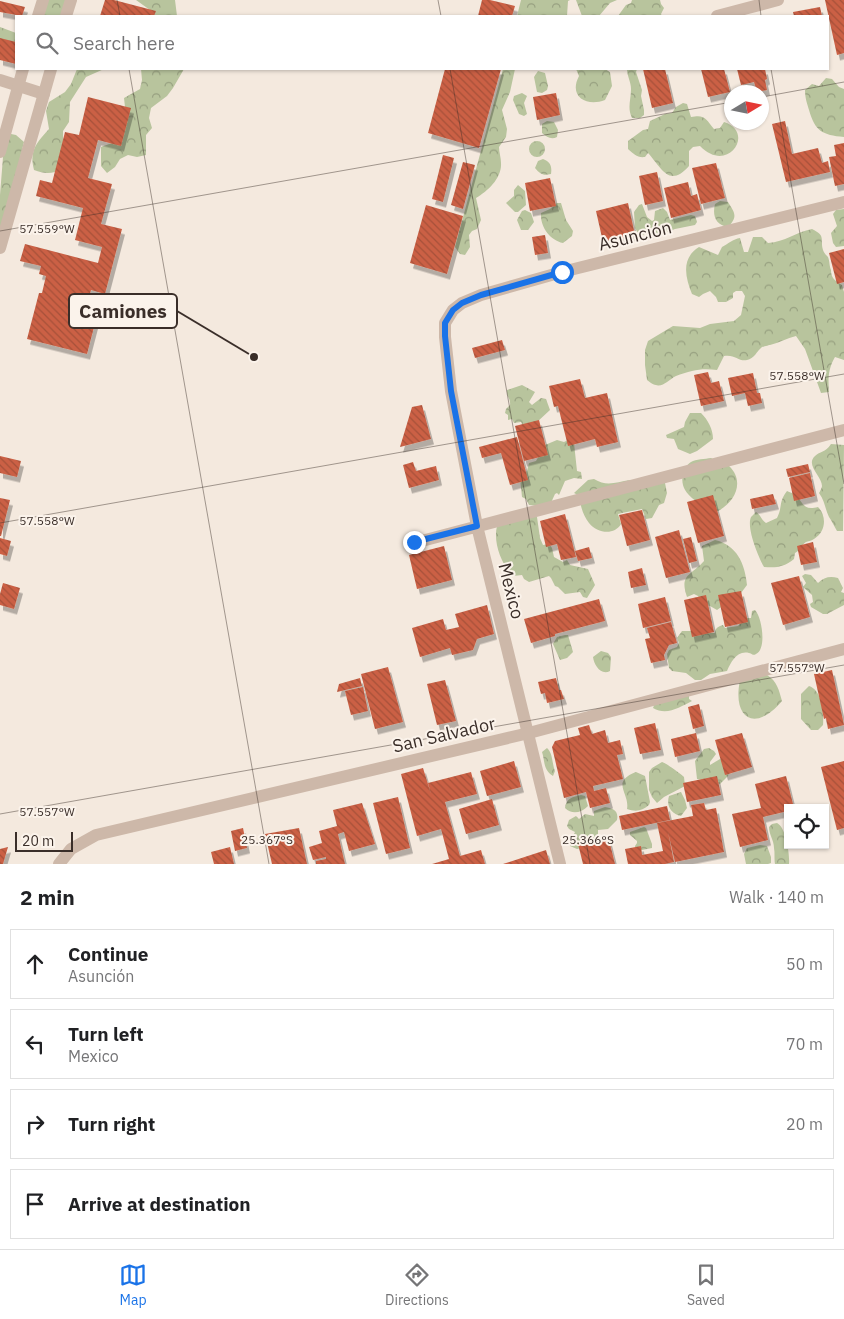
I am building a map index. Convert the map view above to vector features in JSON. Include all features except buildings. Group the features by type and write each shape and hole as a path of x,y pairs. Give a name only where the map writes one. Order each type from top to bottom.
{"street":[{"path":"38,15 43,0"},
{"path":"66,15 71,0"},
{"path":"721,15 778,0"},
{"path":"0,152 24,70"},
{"path":"0,248 51,70"},
{"path":"0,80 44,94"},
{"name":"Asunción","path":"445,323 453,310 462,303 481,295 562,272 844,202"},
{"name":"Mexico","path":"445,323 451,391 477,526 560,864"},
{"path":"414,542 844,430"},
{"name":"San Salvador","path":"59,864 71,849 96,836 529,733 844,648"}],"green space":[{"path":"44,0 77,0 69,15 41,15"},
{"path":"136,0 175,0 177,15 152,15 150,10"},
{"path":"521,0 570,0 568,1 567,15 517,15"},
{"path":"576,0 617,0 610,3 600,15 582,15"},
{"path":"632,0 660,0 664,8 662,15 619,15 626,5 631,3"},
{"path":"0,27 15,33 15,45 0,39"},
{"path":"77,70 102,70 86,77 70,102 69,122 63,131 63,169 49,173 34,170 33,152 40,139 49,129 46,111 49,102 65,92 71,84"},
{"path":"141,70 183,70 167,96 151,108 149,118 152,128 146,135 146,155 137,157 128,155 120,159 115,167 107,173 101,166 101,147 120,140 125,107 124,98 140,89"},
{"path":"503,70 515,70 510,92 502,110 507,129 506,137 499,147 501,169 493,184 476,198 481,220 477,229 469,235 470,247 465,255 460,254 455,247"},
{"path":"576,70 607,70 610,72 612,86 605,100 592,102 581,98 576,90 579,76"},
{"path":"627,70 637,70 642,90 641,96 644,110 644,115 640,118 632,118 629,107 631,86"},
{"path":"538,71 545,73 548,86 547,90 542,93 537,92 534,77"},
{"path":"826,78 832,79 839,87 844,89 844,137 820,131 814,123 809,110 805,90 812,84 819,86"},
{"path":"522,93 527,96 524,103 527,114 524,116 519,114 513,100 514,96"},
{"path":"683,103 687,104 691,117 702,117 714,129 720,128 724,122 724,130 735,130 738,134 738,142 734,149 728,154 720,156 710,154 700,146 693,147 689,151 689,166 682,173 671,176 661,169 648,153 645,157 642,157 628,149 628,141 643,130 648,129 650,121 672,113 676,107"},
{"path":"547,121 554,122 558,130 557,137 549,138 542,133 542,124"},
{"path":"11,134 16,135 24,142 0,239 0,195 3,157 1,148"},
{"path":"534,141 540,141 545,146 543,155 534,157 529,152 529,146"},
{"path":"543,159 550,165 551,174 542,174 535,168 538,161"},
{"path":"518,185 525,191 526,205 518,212 515,212 506,203 514,196 514,190"},
{"path":"720,201 728,202 734,212 734,218 728,227 720,224 715,216 715,204"},
{"path":"557,203 561,203 566,220 573,231 572,236 563,243 550,236 544,228 541,218 541,213"},
{"path":"642,204 647,217 652,221 654,220 655,211 663,208 670,220 691,215 695,216 697,222 695,225 665,233 658,234 652,230 647,234 639,235 635,228 634,212"},
{"path":"844,209 844,246 836,247 831,233 837,226 833,214 836,210"},
{"path":"525,210 531,213 534,222 528,230 521,230 517,220 522,211"},
{"path":"812,229 821,236 823,250 828,257 832,275 835,281 842,285 844,292 844,360 835,357 833,361 829,374 829,392 821,393 805,349 796,336 762,347 754,357 747,360 724,356 717,370 688,372 660,385 647,380 645,350 648,341 673,326 700,328 710,324 734,321 741,315 745,296 742,291 733,293 733,298 726,302 718,302 710,291 699,297 692,294 686,275 686,268 693,251 699,247 718,255 722,247 740,238 744,252 748,252 753,237 762,237 768,243"},
{"path":"522,385 535,392 529,402 532,405 541,398 546,399 550,410 536,423 523,426 521,422 514,423 512,419 508,420 508,415 505,413 510,405 507,390"},
{"path":"690,413 701,413 704,416 711,428 713,439 690,454 678,449 674,439 667,438 666,435 684,427"},
{"path":"557,440 564,442 568,440 574,443 577,471 581,472 582,479 574,478 565,481 559,495 555,494 549,507 529,505 526,499 522,497 520,478 527,471 529,463 536,461 545,445"},
{"path":"831,444 844,445 843,531 837,531 829,517 819,493 822,487 821,482 812,463 812,459 817,454 827,449"},
{"path":"711,458 728,465 737,479 736,492 733,498 716,512 692,498 684,488 682,481 684,471 690,463 695,460"},
{"path":"594,479 603,483 630,480 636,484 665,483 667,493 664,503 659,505 652,518 646,519 642,509 618,514 621,524 610,532 605,532 596,529 589,523 582,510 580,496 574,493 588,480"},
{"path":"787,491 794,494 806,507 818,507 824,519 823,528 818,536 806,542 795,553 794,559 787,564 764,567 756,550 750,528 751,517 756,512 766,523 777,518 782,499"},
{"path":"531,513 537,517 543,545 549,544 554,557 563,562 567,560 570,565 588,569 595,585 587,598 583,597 580,592 565,594 555,586 549,576 529,582 522,575 513,576 505,565 497,546 497,526"},
{"path":"715,540 729,546 739,556 747,585 741,593 717,610 705,605 694,594 687,597 684,584 685,579 704,561 702,546"},
{"path":"805,574 811,575 818,583 827,578 838,578 843,588 841,592 844,593 844,605 827,614 823,614 811,607 810,604 813,602 812,595 803,587 806,583 802,576"},
{"path":"755,610 760,619 762,633 761,646 756,654 741,653 727,671 710,674 701,680 695,680 686,673 672,671 669,668 667,654 669,650 677,647 679,643 677,638 682,631 707,631 715,633 716,629 722,625 725,628 738,626 745,618 751,618 752,611"},
{"path":"568,635 573,652 567,658 560,660 553,644 557,637"},
{"path":"601,651 608,653 611,657 610,671 601,671 595,663 593,657"},
{"path":"767,675 775,683 782,701 763,717 755,719 748,717 739,704 740,680"},
{"path":"809,686 817,692 821,702 823,725 818,730 811,730 801,719 801,694"},
{"path":"689,692 689,699 692,701 678,708 663,711 653,708 655,703"},
{"path":"547,748 555,771 553,776 546,768 542,752"},
{"path":"709,748 716,754 710,765 720,759 730,769 728,776 720,784 697,779 695,761 704,749"},
{"path":"662,762 684,777 685,786 657,803 649,790 649,772"},
{"path":"636,772 645,776 650,802 646,807 636,811 627,809 623,784 628,776"},
{"path":"681,792 687,808 681,816 672,811 668,803 669,796"},
{"path":"581,795 585,796 588,806 579,812 565,808 568,800"},
{"path":"605,807 615,810 617,820 608,829 598,830 598,836 591,843 585,841 582,848 577,849 570,846 568,838 573,836 575,832 567,826 569,820 576,816 579,819 585,814 594,816 594,811"},
{"path":"777,823 783,830 784,849 788,849 789,864 775,864 774,845 769,827"},
{"path":"646,828 652,848 637,851 635,846 637,841 630,835 630,832"},
{"path":"760,845 767,846 771,863 746,864 744,854 747,848"}],"place":[{"name":"Camiones","path":"254,357"}],"route":[{"path":"414,542 477,526 451,391 445,323 453,310 462,303 481,295 562,272"}]}
